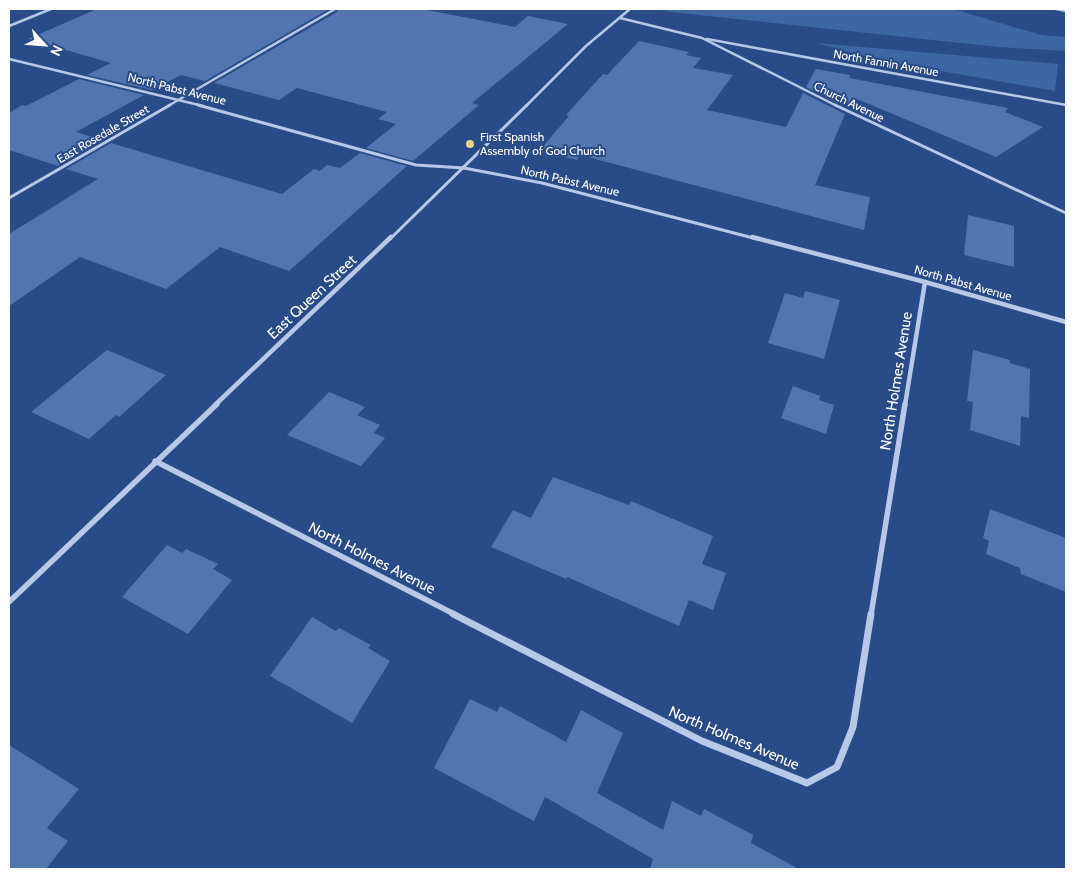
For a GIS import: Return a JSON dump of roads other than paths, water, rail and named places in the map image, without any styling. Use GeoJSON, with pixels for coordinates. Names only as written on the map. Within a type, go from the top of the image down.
{"type":"FeatureCollection","features":[{"type":"Feature","properties":{"kind":"street"},"geometry":{"type":"LineString","coordinates":[[9,26],[51,9]]}},
{"type":"Feature","properties":{"kind":"street","name":"East Rosedale Street"},"geometry":{"type":"LineString","coordinates":[[9,198],[335,9]]}},
{"type":"Feature","properties":{"kind":"street","name":"East Queen Street"},"geometry":{"type":"LineString","coordinates":[[9,602],[464,168],[586,46],[630,9]]}},
{"type":"Feature","properties":{"kind":"street"},"geometry":{"type":"LineString","coordinates":[[1056,9],[1066,11]]}},
{"type":"Feature","properties":{"kind":"street","name":"Church Avenue"},"geometry":{"type":"LineString","coordinates":[[620,18],[702,38],[838,107],[1066,213]]}},
{"type":"Feature","properties":{"kind":"street","name":"North Fannin Avenue"},"geometry":{"type":"LineString","coordinates":[[702,38],[1066,105]]}},
{"type":"Feature","properties":{"kind":"street","name":"North Pabst Avenue"},"geometry":{"type":"LineString","coordinates":[[9,59],[181,100],[416,165],[464,168],[542,183],[925,282],[1066,322]]}},
{"type":"Feature","properties":{"kind":"street","name":"North Holmes Avenue"},"geometry":{"type":"LineString","coordinates":[[155,461],[702,741],[807,782],[837,767],[852,727],[925,282]]}},
{"type":"Feature","properties":{"kind":"place","name":"First Spanish Assembly of God Church"},"geometry":{"type":"Point","coordinates":[470,144]}}]}
